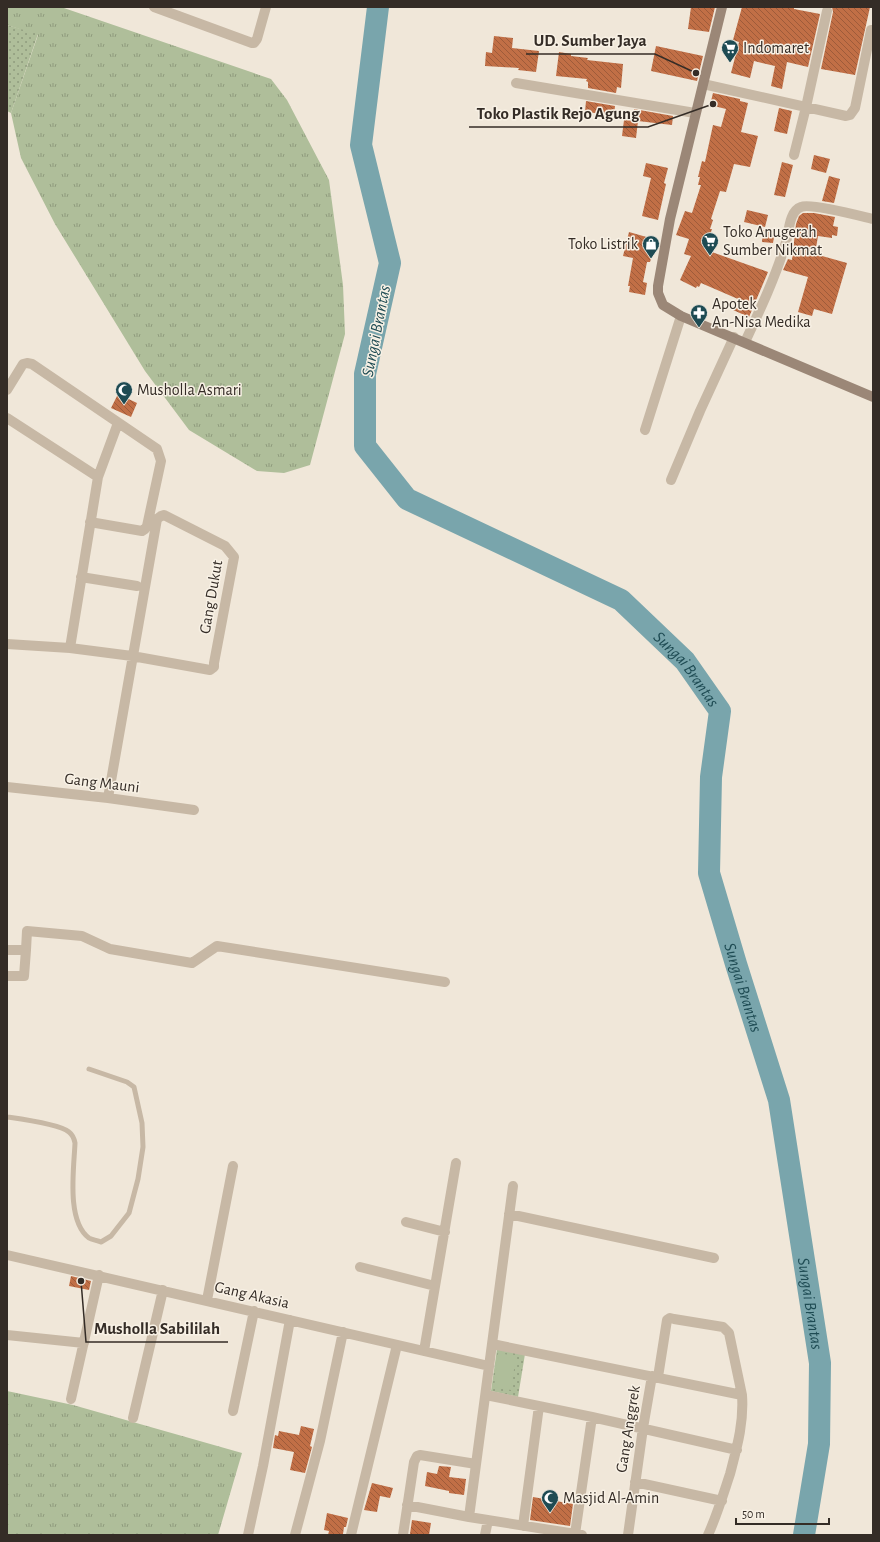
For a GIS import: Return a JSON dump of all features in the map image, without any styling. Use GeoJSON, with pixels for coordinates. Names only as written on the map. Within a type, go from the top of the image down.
{"type":"FeatureCollection","features":[{"type":"Feature","properties":{"kind":"main road"},"geometry":{"type":"LineString","coordinates":[[722,7],[670,219],[658,293],[663,305],[681,316],[734,337],[873,397]]}},
{"type":"Feature","properties":{"kind":"street"},"geometry":{"type":"LineString","coordinates":[[154,7],[254,43],[257,39],[266,7]]}},
{"type":"Feature","properties":{"kind":"street"},"geometry":{"type":"LineString","coordinates":[[794,155],[827,11]]}},
{"type":"Feature","properties":{"kind":"street"},"geometry":{"type":"LineString","coordinates":[[703,84],[846,116],[852,113],[855,108],[870,30]]}},
{"type":"Feature","properties":{"kind":"street"},"geometry":{"type":"LineString","coordinates":[[516,83],[696,112]]}},
{"type":"Feature","properties":{"kind":"street"},"geometry":{"type":"LineString","coordinates":[[744,342],[762,305],[796,209],[802,206],[815,207],[873,219]]}},
{"type":"Feature","properties":{"kind":"street"},"geometry":{"type":"LineString","coordinates":[[645,430],[681,316]]}},
{"type":"Feature","properties":{"kind":"street"},"geometry":{"type":"LineString","coordinates":[[672,480],[700,411],[734,337]]}},
{"type":"Feature","properties":{"kind":"street"},"geometry":{"type":"LineString","coordinates":[[7,390],[23,364],[32,364],[157,449],[161,461],[147,526],[145,529],[142,531],[90,522]]}},
{"type":"Feature","properties":{"kind":"street"},"geometry":{"type":"LineString","coordinates":[[7,418],[98,477]]}},
{"type":"Feature","properties":{"kind":"street"},"geometry":{"type":"LineString","coordinates":[[70,648],[98,477],[118,423]]}},
{"type":"Feature","properties":{"kind":"street","name":"Gang Dukut"},"geometry":{"type":"LineString","coordinates":[[164,515],[225,546],[234,557],[214,666],[210,670],[205,670],[132,656],[157,519],[164,515]]}},
{"type":"Feature","properties":{"kind":"street"},"geometry":{"type":"LineString","coordinates":[[81,577],[137,586]]}},
{"type":"Feature","properties":{"kind":"street"},"geometry":{"type":"LineString","coordinates":[[7,644],[70,648],[132,656],[108,798]]}},
{"type":"Feature","properties":{"kind":"street","name":"Gang Mauni"},"geometry":{"type":"LineString","coordinates":[[7,787],[108,798],[194,810]]}},
{"type":"Feature","properties":{"kind":"street"},"geometry":{"type":"LineString","coordinates":[[7,976],[24,976],[27,931],[82,936],[110,949],[192,963],[216,946],[444,982]]}},
{"type":"Feature","properties":{"kind":"street"},"geometry":{"type":"LineString","coordinates":[[7,950],[26,950]]}},
{"type":"Feature","properties":{"kind":"street"},"geometry":{"type":"LineString","coordinates":[[424,1351],[456,1163]]}},
{"type":"Feature","properties":{"kind":"street"},"geometry":{"type":"LineString","coordinates":[[207,1300],[233,1166]]}},
{"type":"Feature","properties":{"kind":"street"},"geometry":{"type":"LineString","coordinates":[[468,1517],[486,1395],[513,1186]]}},
{"type":"Feature","properties":{"kind":"street"},"geometry":{"type":"LineString","coordinates":[[509,1214],[714,1258]]}},
{"type":"Feature","properties":{"kind":"street"},"geometry":{"type":"LineString","coordinates":[[406,1222],[444,1232]]}},
{"type":"Feature","properties":{"kind":"street","name":"Gang Akasia"},"geometry":{"type":"LineString","coordinates":[[7,1255],[489,1366]]}},
{"type":"Feature","properties":{"kind":"street"},"geometry":{"type":"LineString","coordinates":[[360,1267],[435,1286]]}},
{"type":"Feature","properties":{"kind":"street"},"geometry":{"type":"LineString","coordinates":[[71,1399],[98,1275]]}},
{"type":"Feature","properties":{"kind":"street"},"geometry":{"type":"LineString","coordinates":[[133,1418],[163,1290]]}},
{"type":"Feature","properties":{"kind":"street"},"geometry":{"type":"LineString","coordinates":[[233,1411],[254,1311]]}},
{"type":"Feature","properties":{"kind":"street","name":"Gang Anggrek"},"geometry":{"type":"LineString","coordinates":[[628,1535],[642,1428],[667,1320],[670,1318],[723,1327],[729,1333],[742,1395]]}},
{"type":"Feature","properties":{"kind":"street"},"geometry":{"type":"LineString","coordinates":[[248,1535],[265,1458],[290,1320]]}},
{"type":"Feature","properties":{"kind":"street"},"geometry":{"type":"LineString","coordinates":[[295,1535],[320,1442],[343,1332]]}},
{"type":"Feature","properties":{"kind":"street"},"geometry":{"type":"LineString","coordinates":[[7,1335],[84,1343]]}},
{"type":"Feature","properties":{"kind":"street"},"geometry":{"type":"LineString","coordinates":[[492,1344],[655,1376],[742,1395],[742,1420],[736,1450],[722,1501],[708,1535]]}},
{"type":"Feature","properties":{"kind":"street"},"geometry":{"type":"LineString","coordinates":[[351,1535],[397,1345]]}},
{"type":"Feature","properties":{"kind":"street"},"geometry":{"type":"LineString","coordinates":[[486,1395],[592,1417],[736,1450]]}},
{"type":"Feature","properties":{"kind":"street"},"geometry":{"type":"LineString","coordinates":[[523,1526],[539,1406]]}},
{"type":"Feature","properties":{"kind":"street"},"geometry":{"type":"LineString","coordinates":[[407,1506],[523,1526],[537,1532],[579,1535],[592,1417]]}},
{"type":"Feature","properties":{"kind":"street"},"geometry":{"type":"LineString","coordinates":[[402,1535],[414,1462],[417,1456],[420,1455],[476,1464]]}},
{"type":"Feature","properties":{"kind":"street"},"geometry":{"type":"LineString","coordinates":[[635,1482],[722,1501]]}},
{"type":"Feature","properties":{"kind":"street"},"geometry":{"type":"LineString","coordinates":[[485,1535],[488,1520]]}},
{"type":"Feature","properties":{"kind":"lane"},"geometry":{"type":"LineString","coordinates":[[7,1117],[35,1121],[64,1129],[73,1136],[75,1142],[73,1193],[75,1212],[79,1226],[90,1238],[101,1242],[111,1236],[128,1212],[136,1186],[143,1147],[142,1123],[134,1087],[127,1082],[89,1069]]}},
{"type":"Feature","properties":{"kind":"green space"},"geometry":{"type":"Polygon","coordinates":[[[7,7],[61,7],[271,79],[287,100],[329,180],[343,285],[345,334],[310,465],[284,473],[257,471],[189,430],[145,371],[55,224],[21,158],[11,113],[38,35],[7,25],[7,7]]]}},
{"type":"Feature","properties":{"kind":"green space"},"geometry":{"type":"Polygon","coordinates":[[[7,25],[38,34],[11,113],[7,111],[7,25]]]}},
{"type":"Feature","properties":{"kind":"green space"},"geometry":{"type":"Polygon","coordinates":[[[497,1349],[525,1354],[518,1397],[491,1391],[497,1349]]]}},
{"type":"Feature","properties":{"kind":"green space"},"geometry":{"type":"Polygon","coordinates":[[[498,1353],[516,1356],[511,1390],[494,1387],[498,1353]]]}},
{"type":"Feature","properties":{"kind":"green space"},"geometry":{"type":"Polygon","coordinates":[[[7,1391],[73,1405],[242,1453],[218,1535],[7,1535],[7,1391]]]}},
{"type":"Feature","properties":{"kind":"building"},"geometry":{"type":"Polygon","coordinates":[[[691,7],[715,7],[709,32],[688,29],[691,7]]]}},
{"type":"Feature","properties":{"kind":"building"},"geometry":{"type":"Polygon","coordinates":[[[742,7],[794,7],[794,9],[820,14],[808,67],[787,62],[782,89],[771,86],[775,66],[754,61],[750,78],[731,73],[739,42],[733,40],[742,7]]]}},
{"type":"Feature","properties":{"kind":"building"},"geometry":{"type":"Polygon","coordinates":[[[832,7],[870,7],[855,75],[821,69],[833,12],[832,7]]]}},
{"type":"Feature","properties":{"kind":"building"},"geometry":{"type":"Polygon","coordinates":[[[494,36],[513,38],[512,48],[539,51],[536,72],[518,70],[519,68],[485,66],[486,52],[492,53],[494,36]]]}},
{"type":"Feature","properties":{"kind":"building"},"geometry":{"type":"Polygon","coordinates":[[[656,46],[703,56],[697,81],[651,71],[656,46]]]}},
{"type":"Feature","properties":{"kind":"building"},"geometry":{"type":"Polygon","coordinates":[[[559,52],[571,54],[571,56],[588,58],[587,60],[623,64],[621,88],[617,87],[616,93],[588,88],[588,82],[586,81],[587,79],[556,76],[559,52]]]}},
{"type":"Feature","properties":{"kind":"building"},"geometry":{"type":"Polygon","coordinates":[[[713,93],[740,99],[740,101],[748,103],[741,132],[758,136],[750,167],[734,164],[726,192],[720,191],[711,219],[713,220],[710,229],[712,229],[706,247],[710,249],[709,251],[768,272],[749,317],[733,310],[738,299],[701,283],[699,287],[697,286],[696,288],[680,280],[691,256],[684,254],[689,239],[676,235],[685,211],[692,213],[701,185],[698,185],[700,177],[698,177],[702,161],[705,162],[713,125],[721,127],[726,109],[710,105],[713,93]]]}},
{"type":"Feature","properties":{"kind":"building"},"geometry":{"type":"Polygon","coordinates":[[[586,101],[615,106],[614,115],[585,112],[586,101]]]}},
{"type":"Feature","properties":{"kind":"building"},"geometry":{"type":"Polygon","coordinates":[[[779,108],[792,111],[787,134],[774,131],[779,108]]]}},
{"type":"Feature","properties":{"kind":"building"},"geometry":{"type":"Polygon","coordinates":[[[634,109],[673,116],[672,125],[638,121],[636,138],[622,136],[625,112],[634,113],[634,109]]]}},
{"type":"Feature","properties":{"kind":"building"},"geometry":{"type":"Polygon","coordinates":[[[814,155],[830,159],[826,173],[811,169],[814,155]]]}},
{"type":"Feature","properties":{"kind":"building"},"geometry":{"type":"Polygon","coordinates":[[[782,162],[793,165],[785,197],[774,195],[782,162]]]}},
{"type":"Feature","properties":{"kind":"building"},"geometry":{"type":"Polygon","coordinates":[[[646,163],[668,168],[658,220],[642,216],[651,178],[643,176],[646,163]]]}},
{"type":"Feature","properties":{"kind":"building"},"geometry":{"type":"Polygon","coordinates":[[[829,176],[840,179],[834,203],[822,201],[829,176]]]}},
{"type":"Feature","properties":{"kind":"building"},"geometry":{"type":"Polygon","coordinates":[[[747,210],[768,215],[765,227],[744,222],[747,210]]]}},
{"type":"Feature","properties":{"kind":"building"},"geometry":{"type":"Polygon","coordinates":[[[803,213],[814,213],[835,217],[833,226],[838,227],[837,236],[832,235],[832,238],[818,236],[815,254],[847,263],[832,314],[814,309],[812,316],[798,312],[808,277],[783,270],[788,259],[792,260],[796,224],[799,216],[803,213]]]}},
{"type":"Feature","properties":{"kind":"building"},"geometry":{"type":"Polygon","coordinates":[[[763,230],[775,231],[773,243],[762,242],[763,230]]]}},
{"type":"Feature","properties":{"kind":"building"},"geometry":{"type":"Polygon","coordinates":[[[629,232],[657,240],[650,262],[647,262],[643,282],[647,283],[645,295],[629,292],[630,286],[628,286],[633,258],[623,256],[629,232]]]}},
{"type":"Feature","properties":{"kind":"building","name":"Musholla Asmari"},"geometry":{"type":"Polygon","coordinates":[[[118,394],[137,403],[131,417],[111,408],[118,394]]]}},
{"type":"Feature","properties":{"kind":"building"},"geometry":{"type":"Polygon","coordinates":[[[71,1276],[91,1281],[89,1290],[69,1286],[71,1276]]]}},
{"type":"Feature","properties":{"kind":"building"},"geometry":{"type":"Polygon","coordinates":[[[301,1426],[314,1429],[310,1446],[312,1447],[305,1473],[290,1470],[294,1452],[273,1448],[275,1435],[278,1436],[279,1431],[299,1435],[301,1426]]]}},
{"type":"Feature","properties":{"kind":"building"},"geometry":{"type":"Polygon","coordinates":[[[439,1466],[451,1467],[449,1477],[466,1479],[464,1495],[449,1493],[449,1491],[425,1486],[427,1472],[437,1474],[439,1466]]]}},
{"type":"Feature","properties":{"kind":"building"},"geometry":{"type":"Polygon","coordinates":[[[372,1483],[393,1488],[390,1498],[380,1496],[377,1512],[364,1510],[372,1483]]]}},
{"type":"Feature","properties":{"kind":"building","name":"Masjid Al-Amin"},"geometry":{"type":"Polygon","coordinates":[[[533,1497],[573,1504],[570,1526],[530,1520],[533,1497]]]}},
{"type":"Feature","properties":{"kind":"building"},"geometry":{"type":"Polygon","coordinates":[[[327,1513],[348,1518],[343,1534],[328,1535],[329,1531],[324,1530],[327,1513]]]}},
{"type":"Feature","properties":{"kind":"building"},"geometry":{"type":"Polygon","coordinates":[[[412,1520],[431,1523],[429,1535],[410,1534],[412,1520]]]}},
{"type":"Feature","properties":{"kind":"waterway","name":"Sungai Brantas"},"geometry":{"type":"LineString","coordinates":[[378,7],[361,145],[390,263],[365,374],[365,446],[407,499],[621,600],[685,661],[720,711],[711,777],[709,873],[779,1100],[820,1363],[819,1444],[804,1535]]}},
{"type":"Feature","properties":{"kind":"place","name":"Indomaret"},"geometry":{"type":"Point","coordinates":[730,63]}},
{"type":"Feature","properties":{"kind":"place","name":"UD. Sumber Jaya"},"geometry":{"type":"Point","coordinates":[696,73]}},
{"type":"Feature","properties":{"kind":"place","name":"Toko Plastik Rejo Agung"},"geometry":{"type":"Point","coordinates":[713,104]}},
{"type":"Feature","properties":{"kind":"place","name":"Toko Anugerah Sumber Nikmat"},"geometry":{"type":"Point","coordinates":[710,256]}},
{"type":"Feature","properties":{"kind":"place","name":"Toko Listrik"},"geometry":{"type":"Point","coordinates":[651,259]}},
{"type":"Feature","properties":{"kind":"place","name":"Apotek An-Nisa Medika"},"geometry":{"type":"Point","coordinates":[699,328]}},
{"type":"Feature","properties":{"kind":"place","name":"Musholla Asmari"},"geometry":{"type":"Point","coordinates":[124,405]}},
{"type":"Feature","properties":{"kind":"place","name":"Musholla Sabililah"},"geometry":{"type":"Point","coordinates":[81,1281]}},
{"type":"Feature","properties":{"kind":"place","name":"Masjid Al-Amin"},"geometry":{"type":"Point","coordinates":[550,1513]}}]}
